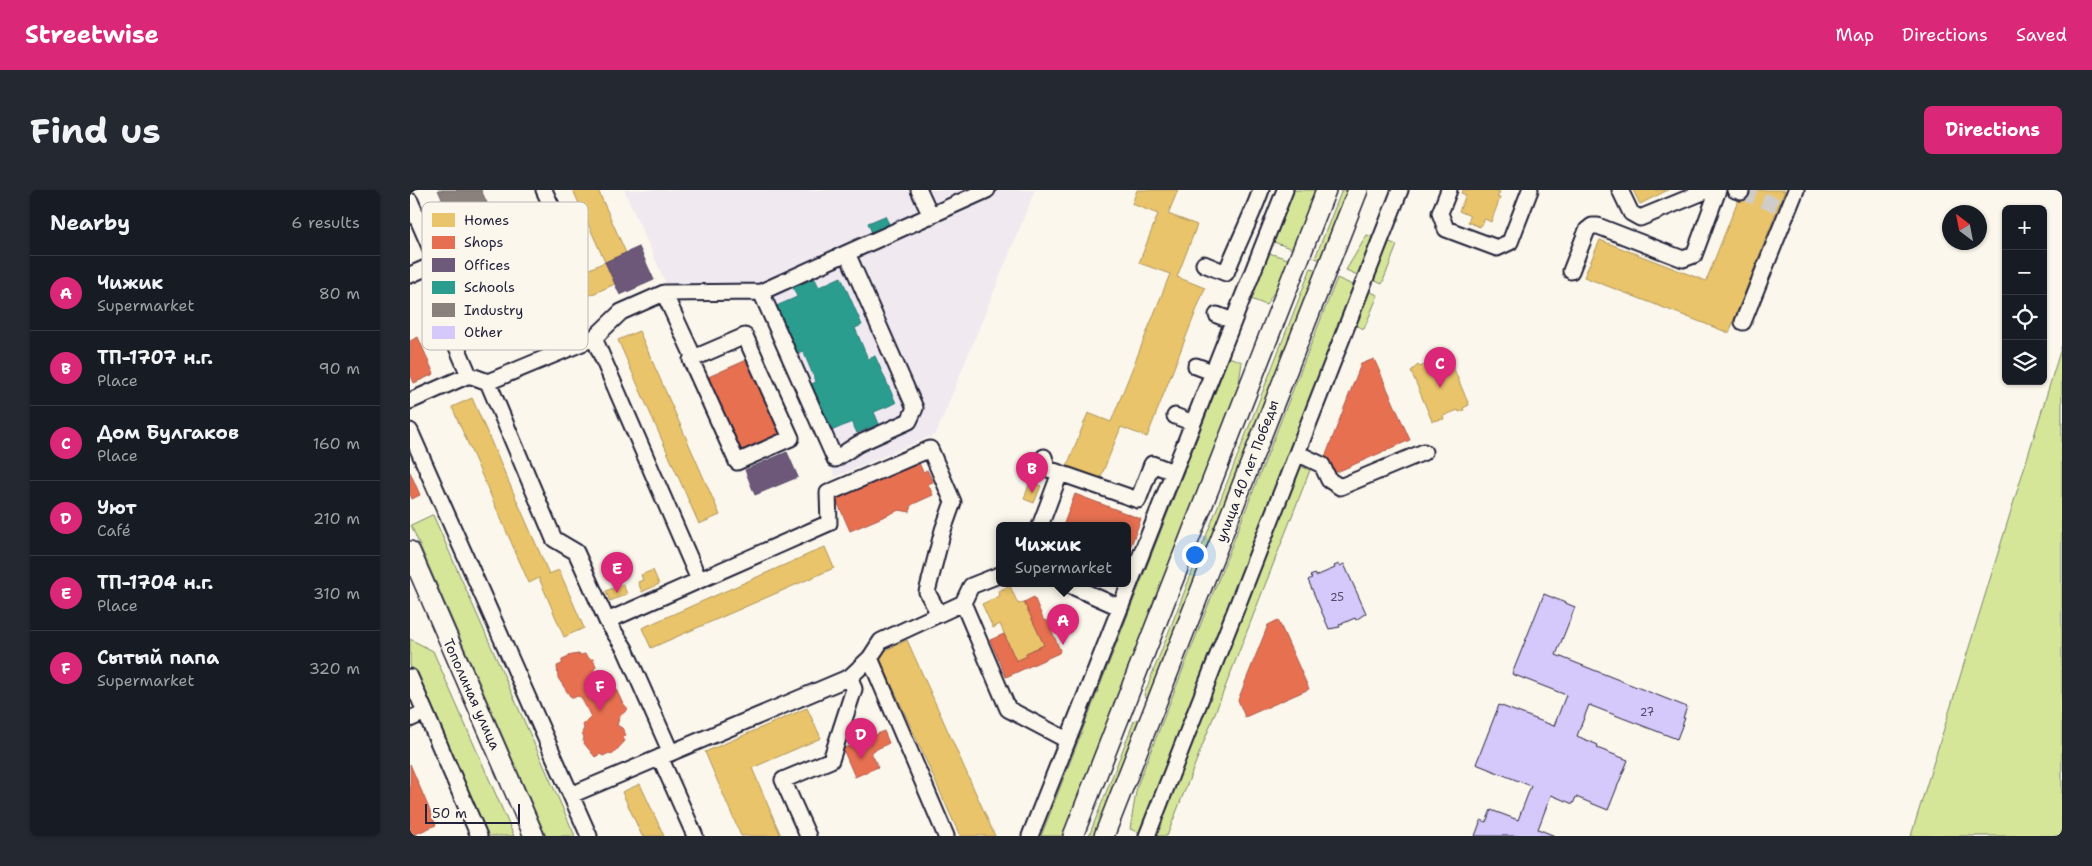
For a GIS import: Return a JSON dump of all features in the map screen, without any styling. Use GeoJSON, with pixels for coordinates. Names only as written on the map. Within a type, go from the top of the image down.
{"type":"FeatureCollection","features":[{"type":"Feature","properties":{"kind":"main road","name":"улица 40 лет Победы"},"geometry":{"type":"LineString","coordinates":[[1073,836],[1326,190]]}},
{"type":"Feature","properties":{"kind":"main road","name":"улица 40 лет Победы"},"geometry":{"type":"LineString","coordinates":[[1104,836],[1358,190]]}},
{"type":"Feature","properties":{"kind":"main road","name":"Тополиная улица"},"geometry":{"type":"LineString","coordinates":[[410,552],[534,836]]}},
{"type":"Feature","properties":{"kind":"main road"},"geometry":{"type":"LineString","coordinates":[[1127,699],[1154,709]]}},
{"type":"Feature","properties":{"kind":"street"},"geometry":{"type":"LineString","coordinates":[[544,190],[549,202]]}},
{"type":"Feature","properties":{"kind":"street"},"geometry":{"type":"LineString","coordinates":[[919,190],[931,216]]}},
{"type":"Feature","properties":{"kind":"street"},"geometry":{"type":"LineString","coordinates":[[588,340],[594,338],[621,312],[664,293],[761,292],[987,190]]}},
{"type":"Feature","properties":{"kind":"street"},"geometry":{"type":"LineString","coordinates":[[1204,264],[1226,273],[1242,232],[1251,218],[1261,190]]}},
{"type":"Feature","properties":{"kind":"street"},"geometry":{"type":"LineString","coordinates":[[1131,577],[1284,190]]}},
{"type":"Feature","properties":{"kind":"street"},"geometry":{"type":"LineString","coordinates":[[1147,836],[1400,190]]}},
{"type":"Feature","properties":{"kind":"street"},"geometry":{"type":"LineString","coordinates":[[1449,190],[1440,212],[1446,229],[1497,248],[1510,242],[1530,190]]}},
{"type":"Feature","properties":{"kind":"street"},"geometry":{"type":"LineString","coordinates":[[1620,190],[1631,213],[1640,218],[1708,190]]}},
{"type":"Feature","properties":{"kind":"street"},"geometry":{"type":"LineString","coordinates":[[1571,271],[1587,230],[1592,226],[1598,226],[1683,259],[1688,259],[1694,255],[1718,190]]}},
{"type":"Feature","properties":{"kind":"street"},"geometry":{"type":"LineString","coordinates":[[1743,322],[1783,208],[1796,190]]}},
{"type":"Feature","properties":{"kind":"street"},"geometry":{"type":"LineString","coordinates":[[410,201],[422,228]]}},
{"type":"Feature","properties":{"kind":"street"},"geometry":{"type":"LineString","coordinates":[[761,292],[835,459],[858,444],[909,421],[915,408],[847,253]]}},
{"type":"Feature","properties":{"kind":"street"},"geometry":{"type":"LineString","coordinates":[[410,276],[422,270]]}},
{"type":"Feature","properties":{"kind":"street"},"geometry":{"type":"LineString","coordinates":[[664,293],[694,358]]}},
{"type":"Feature","properties":{"kind":"street"},"geometry":{"type":"LineString","coordinates":[[1216,315],[1233,321]]}},
{"type":"Feature","properties":{"kind":"street"},"geometry":{"type":"LineString","coordinates":[[745,336],[791,438],[737,462],[691,360],[694,358],[745,336]]}},
{"type":"Feature","properties":{"kind":"street"},"geometry":{"type":"LineString","coordinates":[[594,338],[699,580]]}},
{"type":"Feature","properties":{"kind":"street"},"geometry":{"type":"LineString","coordinates":[[458,350],[469,374],[488,382],[554,539],[576,552],[607,621],[625,649],[695,836]]}},
{"type":"Feature","properties":{"kind":"street"},"geometry":{"type":"LineString","coordinates":[[488,382],[565,350]]}},
{"type":"Feature","properties":{"kind":"street"},"geometry":{"type":"LineString","coordinates":[[1196,366],[1212,372]]}},
{"type":"Feature","properties":{"kind":"street"},"geometry":{"type":"LineString","coordinates":[[410,401],[469,374]]}},
{"type":"Feature","properties":{"kind":"street"},"geometry":{"type":"LineString","coordinates":[[1174,416],[1192,423]]}},
{"type":"Feature","properties":{"kind":"street"},"geometry":{"type":"LineString","coordinates":[[410,431],[589,836]]}},
{"type":"Feature","properties":{"kind":"street"},"geometry":{"type":"LineString","coordinates":[[607,621],[829,523],[828,493],[930,449],[953,502],[943,530],[927,592],[939,614]]}},
{"type":"Feature","properties":{"kind":"street"},"geometry":{"type":"LineString","coordinates":[[1297,453],[1322,465],[1329,480],[1340,487],[1424,452]]}},
{"type":"Feature","properties":{"kind":"street"},"geometry":{"type":"LineString","coordinates":[[1044,457],[1048,469],[1138,500],[1152,464],[1173,472]]}},
{"type":"Feature","properties":{"kind":"street"},"geometry":{"type":"LineString","coordinates":[[1042,522],[1060,473]]}},
{"type":"Feature","properties":{"kind":"street"},"geometry":{"type":"LineString","coordinates":[[571,795],[850,677],[870,658],[881,640],[963,603],[971,586],[996,576]]}},
{"type":"Feature","properties":{"kind":"street"},"geometry":{"type":"LineString","coordinates":[[1074,587],[1119,607]]}},
{"type":"Feature","properties":{"kind":"street"},"geometry":{"type":"LineString","coordinates":[[1030,836],[1127,587]]}},
{"type":"Feature","properties":{"kind":"street"},"geometry":{"type":"LineString","coordinates":[[963,603],[1008,709],[1068,740]]}},
{"type":"Feature","properties":{"kind":"street"},"geometry":{"type":"LineString","coordinates":[[870,658],[946,836]]}},
{"type":"Feature","properties":{"kind":"street"},"geometry":{"type":"LineString","coordinates":[[410,677],[473,834]]}},
{"type":"Feature","properties":{"kind":"street"},"geometry":{"type":"LineString","coordinates":[[808,836],[783,780],[831,760],[854,689],[850,677]]}},
{"type":"Feature","properties":{"kind":"street"},"geometry":{"type":"LineString","coordinates":[[410,719],[425,712]]}},
{"type":"Feature","properties":{"kind":"shaded area"},"geometry":{"type":"Polygon","coordinates":[[[624,190],[1035,190],[936,434],[835,477],[757,303],[673,299],[624,190]]]}},
{"type":"Feature","properties":{"kind":"green space"},"geometry":{"type":"Polygon","coordinates":[[[1294,190],[1318,190],[1295,250],[1274,242],[1294,190]]]}},
{"type":"Feature","properties":{"kind":"green space"},"geometry":{"type":"Polygon","coordinates":[[[1342,190],[1348,190],[1321,260],[1315,258],[1342,190]]]}},
{"type":"Feature","properties":{"kind":"green space"},"geometry":{"type":"Polygon","coordinates":[[[1367,235],[1375,237],[1360,276],[1346,270],[1367,235]]]}},
{"type":"Feature","properties":{"kind":"green space"},"geometry":{"type":"Polygon","coordinates":[[[1387,241],[1397,245],[1382,284],[1371,279],[1387,241]]]}},
{"type":"Feature","properties":{"kind":"green space"},"geometry":{"type":"Polygon","coordinates":[[[1269,253],[1291,260],[1284,276],[1266,305],[1251,299],[1269,253]]]}},
{"type":"Feature","properties":{"kind":"green space"},"geometry":{"type":"Polygon","coordinates":[[[1311,268],[1317,270],[1150,696],[1146,698],[1144,695],[1311,268]]]}},
{"type":"Feature","properties":{"kind":"green space"},"geometry":{"type":"Polygon","coordinates":[[[1337,278],[1355,286],[1141,833],[1130,829],[1137,786],[1337,278]]]}},
{"type":"Feature","properties":{"kind":"green space"},"geometry":{"type":"Polygon","coordinates":[[[1368,291],[1378,295],[1364,329],[1354,325],[1368,291]]]}},
{"type":"Feature","properties":{"kind":"green space"},"geometry":{"type":"Polygon","coordinates":[[[2062,345],[2062,836],[1911,836],[2062,345]]]}},
{"type":"Feature","properties":{"kind":"green space"},"geometry":{"type":"Polygon","coordinates":[[[1229,357],[1242,362],[1237,396],[1066,836],[1041,836],[1229,357]]]}},
{"type":"Feature","properties":{"kind":"green space"},"geometry":{"type":"Polygon","coordinates":[[[1300,466],[1310,470],[1167,836],[1155,836],[1300,466]]]}},
{"type":"Feature","properties":{"kind":"green space"},"geometry":{"type":"Polygon","coordinates":[[[432,515],[575,836],[546,836],[411,525],[432,515]]]}},
{"type":"Feature","properties":{"kind":"green space"},"geometry":{"type":"Polygon","coordinates":[[[410,639],[433,651],[514,836],[484,836],[410,665],[410,639]]]}},
{"type":"Feature","properties":{"kind":"green space"},"geometry":{"type":"Polygon","coordinates":[[[1137,719],[1140,721],[1096,836],[1089,836],[1134,721],[1137,719]]]}},
{"type":"Feature","properties":{"kind":"building: Homes"},"geometry":{"type":"Polygon","coordinates":[[[573,190],[598,190],[626,253],[605,262],[588,224],[588,202],[578,202],[573,190]]]}},
{"type":"Feature","properties":{"kind":"building: Homes"},"geometry":{"type":"Polygon","coordinates":[[[1137,190],[1178,190],[1168,214],[1197,225],[1177,277],[1205,288],[1147,437],[1121,427],[1100,479],[1067,466],[1088,413],[1111,422],[1170,274],[1139,263],[1158,214],[1132,204],[1137,190]]]}},
{"type":"Feature","properties":{"kind":"building: Homes"},"geometry":{"type":"Polygon","coordinates":[[[1463,190],[1494,190],[1500,192],[1497,197],[1500,198],[1491,222],[1485,219],[1480,227],[1468,222],[1470,216],[1459,211],[1466,195],[1461,193],[1463,190]]]}},
{"type":"Feature","properties":{"kind":"building: Homes"},"geometry":{"type":"Polygon","coordinates":[[[1633,190],[1668,190],[1640,204],[1633,190]]]}},
{"type":"Feature","properties":{"kind":"building: Homes"},"geometry":{"type":"Polygon","coordinates":[[[1742,190],[1785,190],[1729,333],[1584,277],[1600,240],[1706,281],[1742,190]]]}},
{"type":"Feature","properties":{"kind":"building: Homes"},"geometry":{"type":"Polygon","coordinates":[[[605,262],[615,284],[588,296],[588,270],[605,262]]]}},
{"type":"Feature","properties":{"kind":"building: Homes"},"geometry":{"type":"Polygon","coordinates":[[[639,331],[720,515],[699,524],[618,340],[639,331]]]}},
{"type":"Feature","properties":{"kind":"building: Homes"},"geometry":{"type":"Polygon","coordinates":[[[1442,355],[1443,357],[1448,355],[1469,405],[1463,408],[1464,410],[1459,412],[1458,410],[1443,416],[1444,419],[1432,421],[1411,371],[1418,365],[1420,367],[1438,359],[1437,357],[1442,355]]]}},
{"type":"Feature","properties":{"kind":"building: Homes"},"geometry":{"type":"Polygon","coordinates":[[[472,398],[549,574],[559,570],[584,628],[564,637],[539,578],[529,583],[452,407],[472,398]]]}},
{"type":"Feature","properties":{"kind":"building: Homes"},"geometry":{"type":"Polygon","coordinates":[[[1030,482],[1041,486],[1034,503],[1024,499],[1030,482]]]}},
{"type":"Feature","properties":{"kind":"building: Homes"},"geometry":{"type":"Polygon","coordinates":[[[825,547],[834,568],[651,648],[642,628],[825,547]]]}},
{"type":"Feature","properties":{"kind":"building: Homes"},"geometry":{"type":"Polygon","coordinates":[[[653,570],[659,584],[642,592],[638,582],[643,580],[641,575],[653,570]]]}},
{"type":"Feature","properties":{"kind":"building: Homes"},"geometry":{"type":"Polygon","coordinates":[[[623,584],[627,594],[610,601],[606,591],[623,584]]]}},
{"type":"Feature","properties":{"kind":"building: Homes"},"geometry":{"type":"Polygon","coordinates":[[[1010,587],[1018,604],[1024,602],[1044,645],[1026,653],[1027,656],[1016,661],[1000,624],[993,628],[982,604],[1000,596],[998,591],[1010,587]]]}},
{"type":"Feature","properties":{"kind":"building: Homes"},"geometry":{"type":"Polygon","coordinates":[[[907,640],[995,836],[960,836],[878,654],[907,640]]]}},
{"type":"Feature","properties":{"kind":"building: Homes"},"geometry":{"type":"Polygon","coordinates":[[[807,708],[821,738],[752,768],[781,836],[741,836],[705,752],[807,708]]]}},
{"type":"Feature","properties":{"kind":"building: Homes"},"geometry":{"type":"Polygon","coordinates":[[[640,784],[664,836],[642,836],[622,792],[640,784]]]}},
{"type":"Feature","properties":{"kind":"building: Shops"},"geometry":{"type":"Polygon","coordinates":[[[418,337],[434,374],[414,383],[410,373],[410,341],[418,337]]]}},
{"type":"Feature","properties":{"kind":"building: Shops"},"geometry":{"type":"Polygon","coordinates":[[[749,359],[781,432],[738,452],[706,378],[749,359]]]}},
{"type":"Feature","properties":{"kind":"building: Shops"},"geometry":{"type":"Polygon","coordinates":[[[1374,359],[1410,440],[1330,475],[1324,460],[1361,364],[1374,359]]]}},
{"type":"Feature","properties":{"kind":"building: Shops"},"geometry":{"type":"Polygon","coordinates":[[[919,463],[923,472],[927,470],[933,482],[928,484],[933,495],[911,505],[910,512],[899,510],[850,531],[836,499],[919,463]]]}},
{"type":"Feature","properties":{"kind":"building: Shops"},"geometry":{"type":"Polygon","coordinates":[[[410,472],[420,495],[412,499],[410,494],[410,472]]]}},
{"type":"Feature","properties":{"kind":"building: Shops"},"geometry":{"type":"Polygon","coordinates":[[[1075,494],[1141,519],[1131,545],[1131,522],[1064,522],[1075,494]]]}},
{"type":"Feature","properties":{"kind":"building: Shops"},"geometry":{"type":"Polygon","coordinates":[[[1034,597],[1044,621],[1047,620],[1060,650],[1059,653],[1006,677],[990,640],[1004,634],[1016,661],[1027,656],[1026,653],[1044,645],[1024,602],[1034,597]]]}},
{"type":"Feature","properties":{"kind":"building: Shops"},"geometry":{"type":"Polygon","coordinates":[[[1278,620],[1309,689],[1245,717],[1238,700],[1268,625],[1278,620]]]}},
{"type":"Feature","properties":{"kind":"building: Shops"},"geometry":{"type":"Polygon","coordinates":[[[585,654],[590,659],[593,659],[596,666],[593,672],[604,675],[613,674],[616,681],[614,685],[622,702],[628,709],[620,716],[617,725],[622,728],[626,735],[623,738],[625,741],[612,755],[609,753],[603,756],[600,754],[595,757],[583,742],[583,725],[591,717],[581,697],[577,696],[574,698],[570,696],[558,678],[557,666],[562,664],[562,660],[567,658],[567,656],[585,654]]]}},
{"type":"Feature","properties":{"kind":"building: Shops"},"geometry":{"type":"Polygon","coordinates":[[[884,731],[889,743],[871,752],[878,767],[855,777],[843,749],[884,731]]]}},
{"type":"Feature","properties":{"kind":"building: Shops"},"geometry":{"type":"Polygon","coordinates":[[[410,764],[436,825],[411,836],[410,836],[410,764]]]}},
{"type":"Feature","properties":{"kind":"building: Offices"},"geometry":{"type":"Polygon","coordinates":[[[639,247],[654,280],[620,295],[605,262],[639,247]]]}},
{"type":"Feature","properties":{"kind":"building: Offices"},"geometry":{"type":"Polygon","coordinates":[[[787,452],[798,477],[755,495],[745,470],[787,452]]]}},
{"type":"Feature","properties":{"kind":"building: Schools"},"geometry":{"type":"Polygon","coordinates":[[[885,216],[890,226],[872,233],[868,223],[885,216]]]}},
{"type":"Feature","properties":{"kind":"building: Schools"},"geometry":{"type":"Polygon","coordinates":[[[814,277],[819,287],[841,277],[862,325],[855,328],[868,359],[875,356],[896,403],[874,412],[879,424],[857,433],[852,422],[829,432],[809,385],[816,382],[803,351],[795,354],[774,307],[797,297],[793,287],[814,277]]]}},
{"type":"Feature","properties":{"kind":"building: Industry"},"geometry":{"type":"Polygon","coordinates":[[[438,190],[481,190],[487,202],[443,202],[438,190]]]}},
{"type":"Feature","properties":{"kind":"building: Other"},"geometry":{"type":"Polygon","coordinates":[[[1339,564],[1340,566],[1344,564],[1366,613],[1356,620],[1355,618],[1339,625],[1340,627],[1329,629],[1308,580],[1312,578],[1310,576],[1315,574],[1316,576],[1335,568],[1334,566],[1339,564]]]}},
{"type":"Feature","properties":{"kind":"building: Other"},"geometry":{"type":"Polygon","coordinates":[[[1544,594],[1575,607],[1556,655],[1687,707],[1683,718],[1685,718],[1677,739],[1589,705],[1577,736],[1598,745],[1597,748],[1628,760],[1608,810],[1576,797],[1573,804],[1551,795],[1538,829],[1555,836],[1475,836],[1481,820],[1486,822],[1491,810],[1518,820],[1531,786],[1476,764],[1499,705],[1554,726],[1566,695],[1512,674],[1544,594]]]}},
{"type":"Feature","properties":{"kind":"tunnel"},"geometry":{"type":"LineString","coordinates":[[1741,192],[1779,206]]}},
{"type":"Feature","properties":{"kind":"place","name":"Дом Булгаков"},"geometry":{"type":"Point","coordinates":[1440,388]}},
{"type":"Feature","properties":{"kind":"place","name":"ТП-1707 н.г."},"geometry":{"type":"Point","coordinates":[1032,493]}},
{"type":"Feature","properties":{"kind":"place","name":"ТП-1704 н.г."},"geometry":{"type":"Point","coordinates":[617,593]}},
{"type":"Feature","properties":{"kind":"place","name":"Чижик"},"geometry":{"type":"Point","coordinates":[1063,645]}},
{"type":"Feature","properties":{"kind":"place","name":"Сытый папа"},"geometry":{"type":"Point","coordinates":[600,711]}},
{"type":"Feature","properties":{"kind":"place","name":"Уют"},"geometry":{"type":"Point","coordinates":[861,759]}}]}
